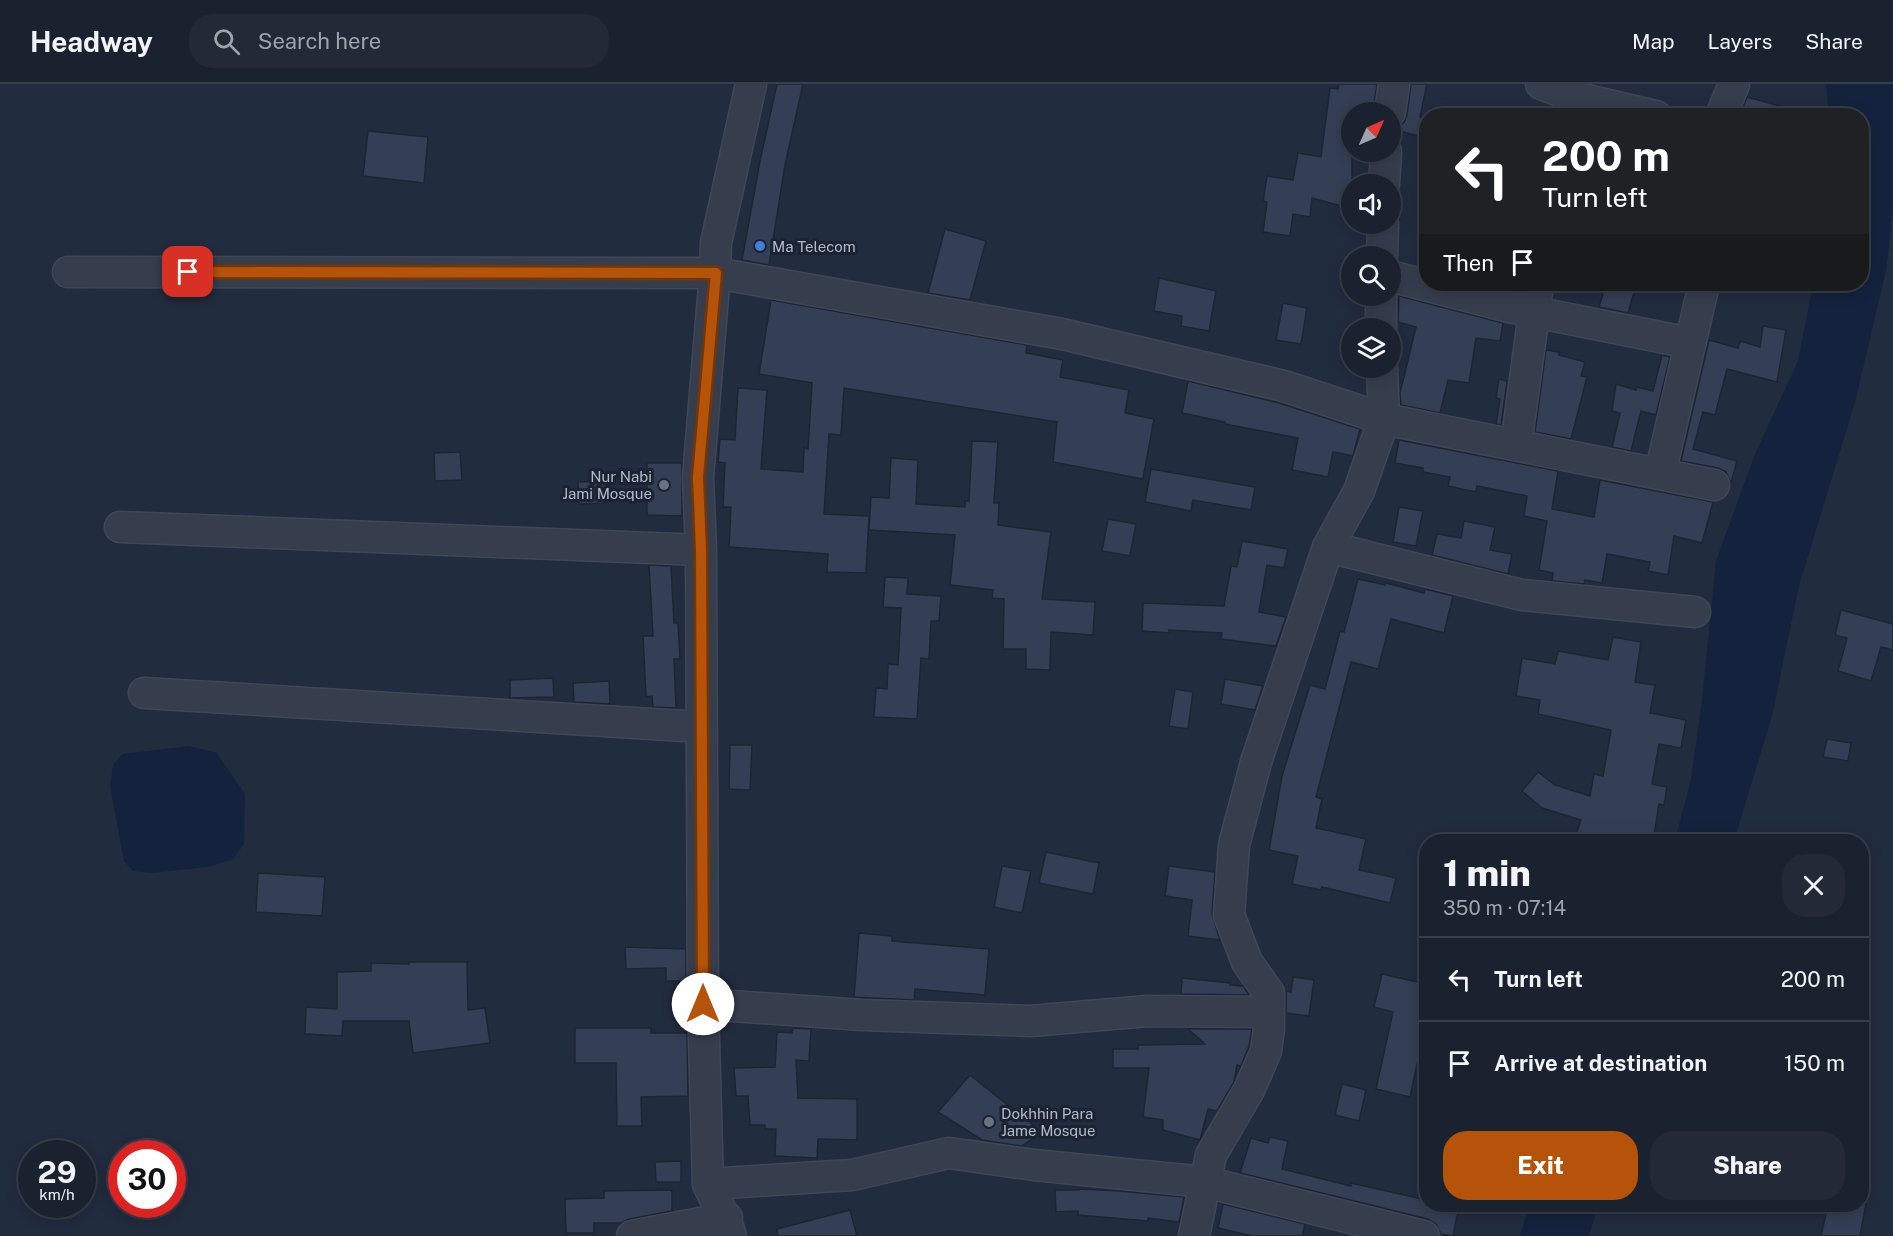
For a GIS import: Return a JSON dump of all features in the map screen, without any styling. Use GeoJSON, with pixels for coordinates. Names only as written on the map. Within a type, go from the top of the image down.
{"type":"FeatureCollection","features":[{"type":"Feature","properties":{"kind":"street"},"geometry":{"type":"LineString","coordinates":[[632,1236],[729,1227],[708,1184],[703,1004],[701,550],[698,477],[716,273],[716,243],[751,84]]}},
{"type":"Feature","properties":{"kind":"street"},"geometry":{"type":"LineString","coordinates":[[1391,102],[1394,84]]}},
{"type":"Feature","properties":{"kind":"street"},"geometry":{"type":"LineString","coordinates":[[1541,84],[1574,99],[1617,108]]}},
{"type":"Feature","properties":{"kind":"street"},"geometry":{"type":"LineString","coordinates":[[1724,108],[1734,84]]}},
{"type":"Feature","properties":{"kind":"street"},"geometry":{"type":"LineString","coordinates":[[68,272],[716,273],[1062,334],[1284,386],[1384,419],[1713,485]]}},
{"type":"Feature","properties":{"kind":"street"},"geometry":{"type":"LineString","coordinates":[[1401,278],[1419,280]]}},
{"type":"Feature","properties":{"kind":"street"},"geometry":{"type":"LineString","coordinates":[[1494,291],[1536,297],[1690,343]]}},
{"type":"Feature","properties":{"kind":"street"},"geometry":{"type":"LineString","coordinates":[[1660,474],[1702,291]]}},
{"type":"Feature","properties":{"kind":"street"},"geometry":{"type":"LineString","coordinates":[[1516,445],[1536,297]]}},
{"type":"Feature","properties":{"kind":"street"},"geometry":{"type":"LineString","coordinates":[[1194,1236],[1210,1155],[1249,1090],[1266,1051],[1269,993],[1247,962],[1229,915],[1233,845],[1256,762],[1328,547],[1359,491],[1384,419],[1382,378]]}},
{"type":"Feature","properties":{"kind":"street"},"geometry":{"type":"LineString","coordinates":[[120,527],[701,550]]}},
{"type":"Feature","properties":{"kind":"street"},"geometry":{"type":"LineString","coordinates":[[1328,547],[1522,595],[1695,612]]}},
{"type":"Feature","properties":{"kind":"street"},"geometry":{"type":"LineString","coordinates":[[144,693],[701,727]]}},
{"type":"Feature","properties":{"kind":"street"},"geometry":{"type":"LineString","coordinates":[[703,1004],[862,1015],[1030,1021],[1148,1011],[1269,1012]]}},
{"type":"Feature","properties":{"kind":"street"},"geometry":{"type":"LineString","coordinates":[[708,1184],[852,1175],[949,1154],[1205,1182],[1424,1236]]}},
{"type":"Feature","properties":{"kind":"water"},"geometry":{"type":"Polygon","coordinates":[[[1826,84],[1893,84],[1893,210],[1886,271],[1855,402],[1799,586],[1772,716],[1736,834],[1677,834],[1691,779],[1702,700],[1716,561],[1755,454],[1798,361],[1812,291],[1869,291],[1869,108],[1828,108],[1826,84]]]}},
{"type":"Feature","properties":{"kind":"water"},"geometry":{"type":"Polygon","coordinates":[[[189,746],[217,753],[245,794],[244,844],[233,859],[208,867],[152,873],[133,871],[124,861],[110,786],[113,765],[122,754],[189,746]]]}},
{"type":"Feature","properties":{"kind":"water"},"geometry":{"type":"Polygon","coordinates":[[[1527,1212],[1596,1212],[1589,1236],[1520,1236],[1527,1212]]]}},
{"type":"Feature","properties":{"kind":"building"},"geometry":{"type":"Polygon","coordinates":[[[777,84],[803,84],[785,165],[769,265],[742,260],[777,84]]]}},
{"type":"Feature","properties":{"kind":"building"},"geometry":{"type":"Polygon","coordinates":[[[1339,84],[1377,84],[1374,102],[1341,102],[1341,162],[1352,162],[1352,174],[1341,174],[1341,206],[1312,198],[1310,217],[1293,214],[1290,236],[1263,232],[1267,202],[1263,201],[1267,176],[1293,180],[1298,153],[1321,157],[1330,88],[1338,89],[1339,84]]]}},
{"type":"Feature","properties":{"kind":"building"},"geometry":{"type":"Polygon","coordinates":[[[1411,84],[1427,84],[1422,108],[1419,108],[1419,136],[1401,132],[1401,125],[1404,122],[1411,84]]]}},
{"type":"Feature","properties":{"kind":"building"},"geometry":{"type":"Polygon","coordinates":[[[1747,97],[1787,108],[1743,108],[1747,97]]]}},
{"type":"Feature","properties":{"kind":"building"},"geometry":{"type":"Polygon","coordinates":[[[368,131],[428,137],[424,183],[363,176],[368,131]]]}},
{"type":"Feature","properties":{"kind":"building"},"geometry":{"type":"Polygon","coordinates":[[[945,229],[986,241],[970,300],[928,293],[945,229]]]}},
{"type":"Feature","properties":{"kind":"building"},"geometry":{"type":"Polygon","coordinates":[[[1159,278],[1216,291],[1209,331],[1181,326],[1182,316],[1154,311],[1159,278]]]}},
{"type":"Feature","properties":{"kind":"building"},"geometry":{"type":"Polygon","coordinates":[[[1604,291],[1634,292],[1628,313],[1599,307],[1604,291]]]}},
{"type":"Feature","properties":{"kind":"building"},"geometry":{"type":"Polygon","coordinates":[[[1401,297],[1503,323],[1500,341],[1476,338],[1469,383],[1448,380],[1440,413],[1401,405],[1400,393],[1416,327],[1401,323],[1401,318],[1398,318],[1401,297]]]}},
{"type":"Feature","properties":{"kind":"building"},"geometry":{"type":"Polygon","coordinates":[[[771,300],[1027,345],[1026,353],[1063,360],[1060,377],[1129,390],[1125,413],[1154,419],[1143,479],[1053,462],[1057,422],[844,388],[841,435],[829,434],[824,514],[869,516],[866,573],[827,572],[828,554],[729,547],[731,507],[723,507],[725,463],[718,462],[720,439],[735,440],[738,388],[767,390],[761,469],[803,472],[804,448],[808,449],[812,383],[759,374],[771,300]]]}},
{"type":"Feature","properties":{"kind":"building"},"geometry":{"type":"Polygon","coordinates":[[[1283,303],[1307,308],[1301,344],[1276,340],[1283,303]]]}},
{"type":"Feature","properties":{"kind":"building"},"geometry":{"type":"Polygon","coordinates":[[[1763,326],[1786,330],[1777,382],[1727,369],[1715,415],[1703,412],[1693,449],[1737,461],[1731,483],[1726,472],[1718,468],[1681,461],[1709,340],[1738,348],[1740,341],[1760,347],[1763,326]]]}},
{"type":"Feature","properties":{"kind":"building"},"geometry":{"type":"Polygon","coordinates":[[[1546,350],[1559,352],[1559,355],[1585,362],[1581,376],[1587,377],[1571,439],[1535,432],[1546,350]]]}},
{"type":"Feature","properties":{"kind":"building"},"geometry":{"type":"Polygon","coordinates":[[[1662,355],[1670,357],[1656,415],[1641,411],[1631,451],[1612,447],[1620,413],[1612,411],[1616,384],[1636,390],[1637,387],[1653,391],[1662,355]]]}},
{"type":"Feature","properties":{"kind":"building"},"geometry":{"type":"Polygon","coordinates":[[[1499,379],[1507,381],[1501,425],[1496,424],[1500,399],[1496,398],[1499,379]]]}},
{"type":"Feature","properties":{"kind":"building"},"geometry":{"type":"Polygon","coordinates":[[[1188,381],[1279,403],[1360,429],[1353,456],[1333,452],[1328,477],[1292,470],[1298,438],[1182,413],[1188,381]]]}},
{"type":"Feature","properties":{"kind":"building"},"geometry":{"type":"Polygon","coordinates":[[[1399,440],[1558,471],[1552,509],[1594,517],[1600,480],[1713,502],[1702,543],[1674,536],[1668,575],[1648,571],[1650,562],[1607,554],[1602,583],[1585,580],[1584,584],[1552,581],[1553,573],[1539,570],[1547,521],[1524,516],[1527,496],[1477,486],[1476,492],[1448,486],[1450,477],[1423,472],[1423,468],[1395,463],[1399,440]]]}},
{"type":"Feature","properties":{"kind":"building"},"geometry":{"type":"Polygon","coordinates":[[[972,441],[998,442],[994,503],[999,503],[998,525],[1051,532],[1042,599],[1095,602],[1093,635],[1051,632],[1050,670],[1026,669],[1026,649],[1003,649],[1004,599],[992,598],[993,590],[950,585],[955,535],[869,530],[871,497],[889,498],[891,458],[918,460],[916,504],[965,507],[965,501],[969,501],[972,441]]]}},
{"type":"Feature","properties":{"kind":"building"},"geometry":{"type":"Polygon","coordinates":[[[460,452],[462,480],[435,481],[434,453],[460,452]]]}},
{"type":"Feature","properties":{"kind":"building"},"geometry":{"type":"Polygon","coordinates":[[[647,463],[682,463],[682,516],[647,515],[647,463]]]}},
{"type":"Feature","properties":{"kind":"building"},"geometry":{"type":"Polygon","coordinates":[[[1151,469],[1255,487],[1251,510],[1193,500],[1191,511],[1145,502],[1151,469]]]}},
{"type":"Feature","properties":{"kind":"building"},"geometry":{"type":"Polygon","coordinates":[[[604,481],[605,503],[579,504],[578,482],[604,481]]]}},
{"type":"Feature","properties":{"kind":"building"},"geometry":{"type":"Polygon","coordinates":[[[1399,507],[1423,511],[1416,546],[1393,542],[1399,507]]]}},
{"type":"Feature","properties":{"kind":"building"},"geometry":{"type":"Polygon","coordinates":[[[1108,519],[1136,524],[1130,556],[1102,551],[1108,519]]]}},
{"type":"Feature","properties":{"kind":"building"},"geometry":{"type":"Polygon","coordinates":[[[1464,521],[1495,527],[1490,550],[1512,554],[1508,574],[1432,555],[1437,534],[1461,538],[1464,521]]]}},
{"type":"Feature","properties":{"kind":"building"},"geometry":{"type":"Polygon","coordinates":[[[1242,541],[1288,549],[1284,568],[1267,565],[1259,612],[1286,617],[1276,646],[1221,639],[1222,633],[1142,631],[1143,603],[1224,606],[1231,566],[1237,567],[1242,541]]]}},
{"type":"Feature","properties":{"kind":"building"},"geometry":{"type":"Polygon","coordinates":[[[649,565],[671,566],[674,623],[678,623],[680,659],[674,659],[676,708],[653,707],[652,696],[646,697],[643,636],[653,636],[649,565]]]}},
{"type":"Feature","properties":{"kind":"building"},"geometry":{"type":"Polygon","coordinates":[[[885,577],[908,578],[907,594],[941,596],[939,621],[931,621],[929,659],[921,658],[917,719],[874,717],[876,688],[887,689],[888,664],[898,665],[901,608],[883,607],[885,577]]]}},
{"type":"Feature","properties":{"kind":"building"},"geometry":{"type":"Polygon","coordinates":[[[1358,579],[1385,585],[1386,583],[1424,593],[1425,589],[1453,596],[1444,633],[1391,619],[1378,669],[1351,662],[1316,797],[1322,799],[1316,828],[1366,839],[1359,870],[1396,878],[1390,903],[1322,887],[1321,890],[1292,884],[1298,856],[1269,850],[1282,776],[1310,685],[1325,689],[1340,631],[1344,632],[1358,579]]]}},
{"type":"Feature","properties":{"kind":"building"},"geometry":{"type":"Polygon","coordinates":[[[1841,610],[1893,624],[1893,650],[1881,647],[1871,681],[1838,671],[1847,638],[1835,635],[1841,610]]]}},
{"type":"Feature","properties":{"kind":"building"},"geometry":{"type":"Polygon","coordinates":[[[1613,637],[1641,642],[1635,682],[1655,685],[1650,713],[1686,720],[1681,748],[1659,744],[1652,784],[1667,787],[1664,805],[1659,804],[1654,834],[1576,834],[1581,820],[1542,808],[1522,791],[1538,772],[1555,785],[1590,796],[1594,774],[1603,776],[1611,730],[1538,714],[1540,700],[1516,696],[1522,658],[1555,664],[1558,651],[1608,660],[1613,637]]]}},
{"type":"Feature","properties":{"kind":"building"},"geometry":{"type":"Polygon","coordinates":[[[553,678],[554,697],[510,698],[510,680],[553,678]]]}},
{"type":"Feature","properties":{"kind":"building"},"geometry":{"type":"Polygon","coordinates":[[[1225,679],[1263,686],[1255,710],[1221,704],[1225,679]]]}},
{"type":"Feature","properties":{"kind":"building"},"geometry":{"type":"Polygon","coordinates":[[[609,681],[610,704],[574,702],[573,683],[609,681]]]}},
{"type":"Feature","properties":{"kind":"building"},"geometry":{"type":"Polygon","coordinates":[[[1175,689],[1193,692],[1188,729],[1169,726],[1175,689]]]}},
{"type":"Feature","properties":{"kind":"building"},"geometry":{"type":"Polygon","coordinates":[[[1827,739],[1851,743],[1848,761],[1823,757],[1827,739]]]}},
{"type":"Feature","properties":{"kind":"building"},"geometry":{"type":"Polygon","coordinates":[[[730,745],[752,745],[750,790],[729,789],[730,745]]]}},
{"type":"Feature","properties":{"kind":"building"},"geometry":{"type":"Polygon","coordinates":[[[1046,852],[1099,863],[1093,894],[1039,883],[1046,852]]]}},
{"type":"Feature","properties":{"kind":"building"},"geometry":{"type":"Polygon","coordinates":[[[1002,866],[1031,871],[1022,913],[994,907],[1002,866]]]}},
{"type":"Feature","properties":{"kind":"building"},"geometry":{"type":"Polygon","coordinates":[[[1169,866],[1215,872],[1212,914],[1220,940],[1188,936],[1192,900],[1165,896],[1169,866]]]}},
{"type":"Feature","properties":{"kind":"building"},"geometry":{"type":"Polygon","coordinates":[[[258,873],[325,877],[322,916],[256,912],[258,873]]]}},
{"type":"Feature","properties":{"kind":"building"},"geometry":{"type":"Polygon","coordinates":[[[859,933],[892,936],[892,941],[989,949],[985,995],[915,989],[914,1000],[854,997],[859,933]]]}},
{"type":"Feature","properties":{"kind":"building"},"geometry":{"type":"Polygon","coordinates":[[[625,947],[686,949],[686,981],[666,981],[666,968],[626,969],[625,947]]]}},
{"type":"Feature","properties":{"kind":"building"},"geometry":{"type":"Polygon","coordinates":[[[409,962],[467,962],[468,1010],[485,1008],[490,1043],[413,1053],[409,1021],[343,1021],[342,1036],[305,1034],[306,1007],[337,1009],[337,972],[371,971],[371,963],[409,964],[409,962]]]}},
{"type":"Feature","properties":{"kind":"building"},"geometry":{"type":"Polygon","coordinates":[[[1382,974],[1419,982],[1419,1056],[1410,1097],[1376,1089],[1393,1012],[1374,1007],[1382,974]]]}},
{"type":"Feature","properties":{"kind":"building"},"geometry":{"type":"Polygon","coordinates":[[[1293,977],[1314,980],[1309,1016],[1286,1013],[1286,991],[1291,992],[1293,977]]]}},
{"type":"Feature","properties":{"kind":"building"},"geometry":{"type":"Polygon","coordinates":[[[1182,978],[1243,986],[1249,995],[1181,994],[1182,978]]]}},
{"type":"Feature","properties":{"kind":"building"},"geometry":{"type":"Polygon","coordinates":[[[575,1028],[651,1028],[651,1033],[687,1033],[688,1096],[641,1097],[642,1126],[617,1126],[616,1063],[575,1063],[575,1028]]]}},
{"type":"Feature","properties":{"kind":"building"},"geometry":{"type":"Polygon","coordinates":[[[793,1028],[811,1029],[809,1061],[796,1060],[798,1098],[857,1099],[857,1140],[818,1139],[817,1158],[775,1156],[776,1129],[765,1129],[765,1125],[750,1125],[748,1096],[736,1096],[734,1068],[775,1067],[777,1032],[792,1033],[793,1028]]]}},
{"type":"Feature","properties":{"kind":"building"},"geometry":{"type":"Polygon","coordinates":[[[1188,1029],[1252,1029],[1249,1046],[1241,1066],[1237,1065],[1234,1082],[1217,1111],[1208,1109],[1200,1140],[1163,1130],[1163,1120],[1143,1117],[1149,1068],[1113,1068],[1113,1049],[1138,1049],[1138,1045],[1205,1044],[1188,1029]]]}},
{"type":"Feature","properties":{"kind":"building"},"geometry":{"type":"Polygon","coordinates":[[[970,1075],[1042,1132],[1022,1146],[982,1140],[938,1112],[970,1075]]]}},
{"type":"Feature","properties":{"kind":"building"},"geometry":{"type":"Polygon","coordinates":[[[1342,1084],[1366,1090],[1359,1121],[1335,1115],[1342,1084]]]}},
{"type":"Feature","properties":{"kind":"building"},"geometry":{"type":"Polygon","coordinates":[[[1270,1137],[1288,1141],[1282,1169],[1351,1186],[1351,1183],[1419,1198],[1419,1212],[1458,1212],[1453,1236],[1441,1234],[1436,1224],[1428,1219],[1240,1173],[1251,1138],[1268,1143],[1270,1137]]]}},
{"type":"Feature","properties":{"kind":"building"},"geometry":{"type":"Polygon","coordinates":[[[681,1161],[681,1182],[656,1182],[655,1162],[681,1161]]]}},
{"type":"Feature","properties":{"kind":"building"},"geometry":{"type":"Polygon","coordinates":[[[1079,1189],[1184,1197],[1179,1222],[1148,1218],[1148,1221],[1078,1215],[1078,1211],[1056,1212],[1055,1190],[1079,1189]]]}},
{"type":"Feature","properties":{"kind":"building"},"geometry":{"type":"Polygon","coordinates":[[[672,1190],[672,1211],[629,1219],[621,1223],[594,1223],[594,1233],[566,1233],[565,1199],[604,1198],[604,1191],[672,1190]]]}},
{"type":"Feature","properties":{"kind":"building"},"geometry":{"type":"Polygon","coordinates":[[[1223,1204],[1305,1224],[1302,1236],[1252,1236],[1218,1228],[1223,1204]]]}},
{"type":"Feature","properties":{"kind":"building"},"geometry":{"type":"Polygon","coordinates":[[[850,1210],[857,1236],[778,1236],[777,1229],[850,1210]]]}},
{"type":"Feature","properties":{"kind":"building"},"geometry":{"type":"Polygon","coordinates":[[[1826,1212],[1864,1212],[1860,1236],[1821,1236],[1826,1212]]]}},
{"type":"Feature","properties":{"kind":"place","name":"Ma Telecom"},"geometry":{"type":"Point","coordinates":[760,246]}},
{"type":"Feature","properties":{"kind":"place","name":"Nur Nabi Jami Mosque"},"geometry":{"type":"Point","coordinates":[664,485]}},
{"type":"Feature","properties":{"kind":"place","name":"Dokhhin Para Jame Mosque"},"geometry":{"type":"Point","coordinates":[989,1122]}},
{"type":"Feature","properties":{"kind":"route"},"geometry":{"type":"LineString","coordinates":[[188,272],[716,273],[698,477],[701,550],[703,1004]]}}]}
